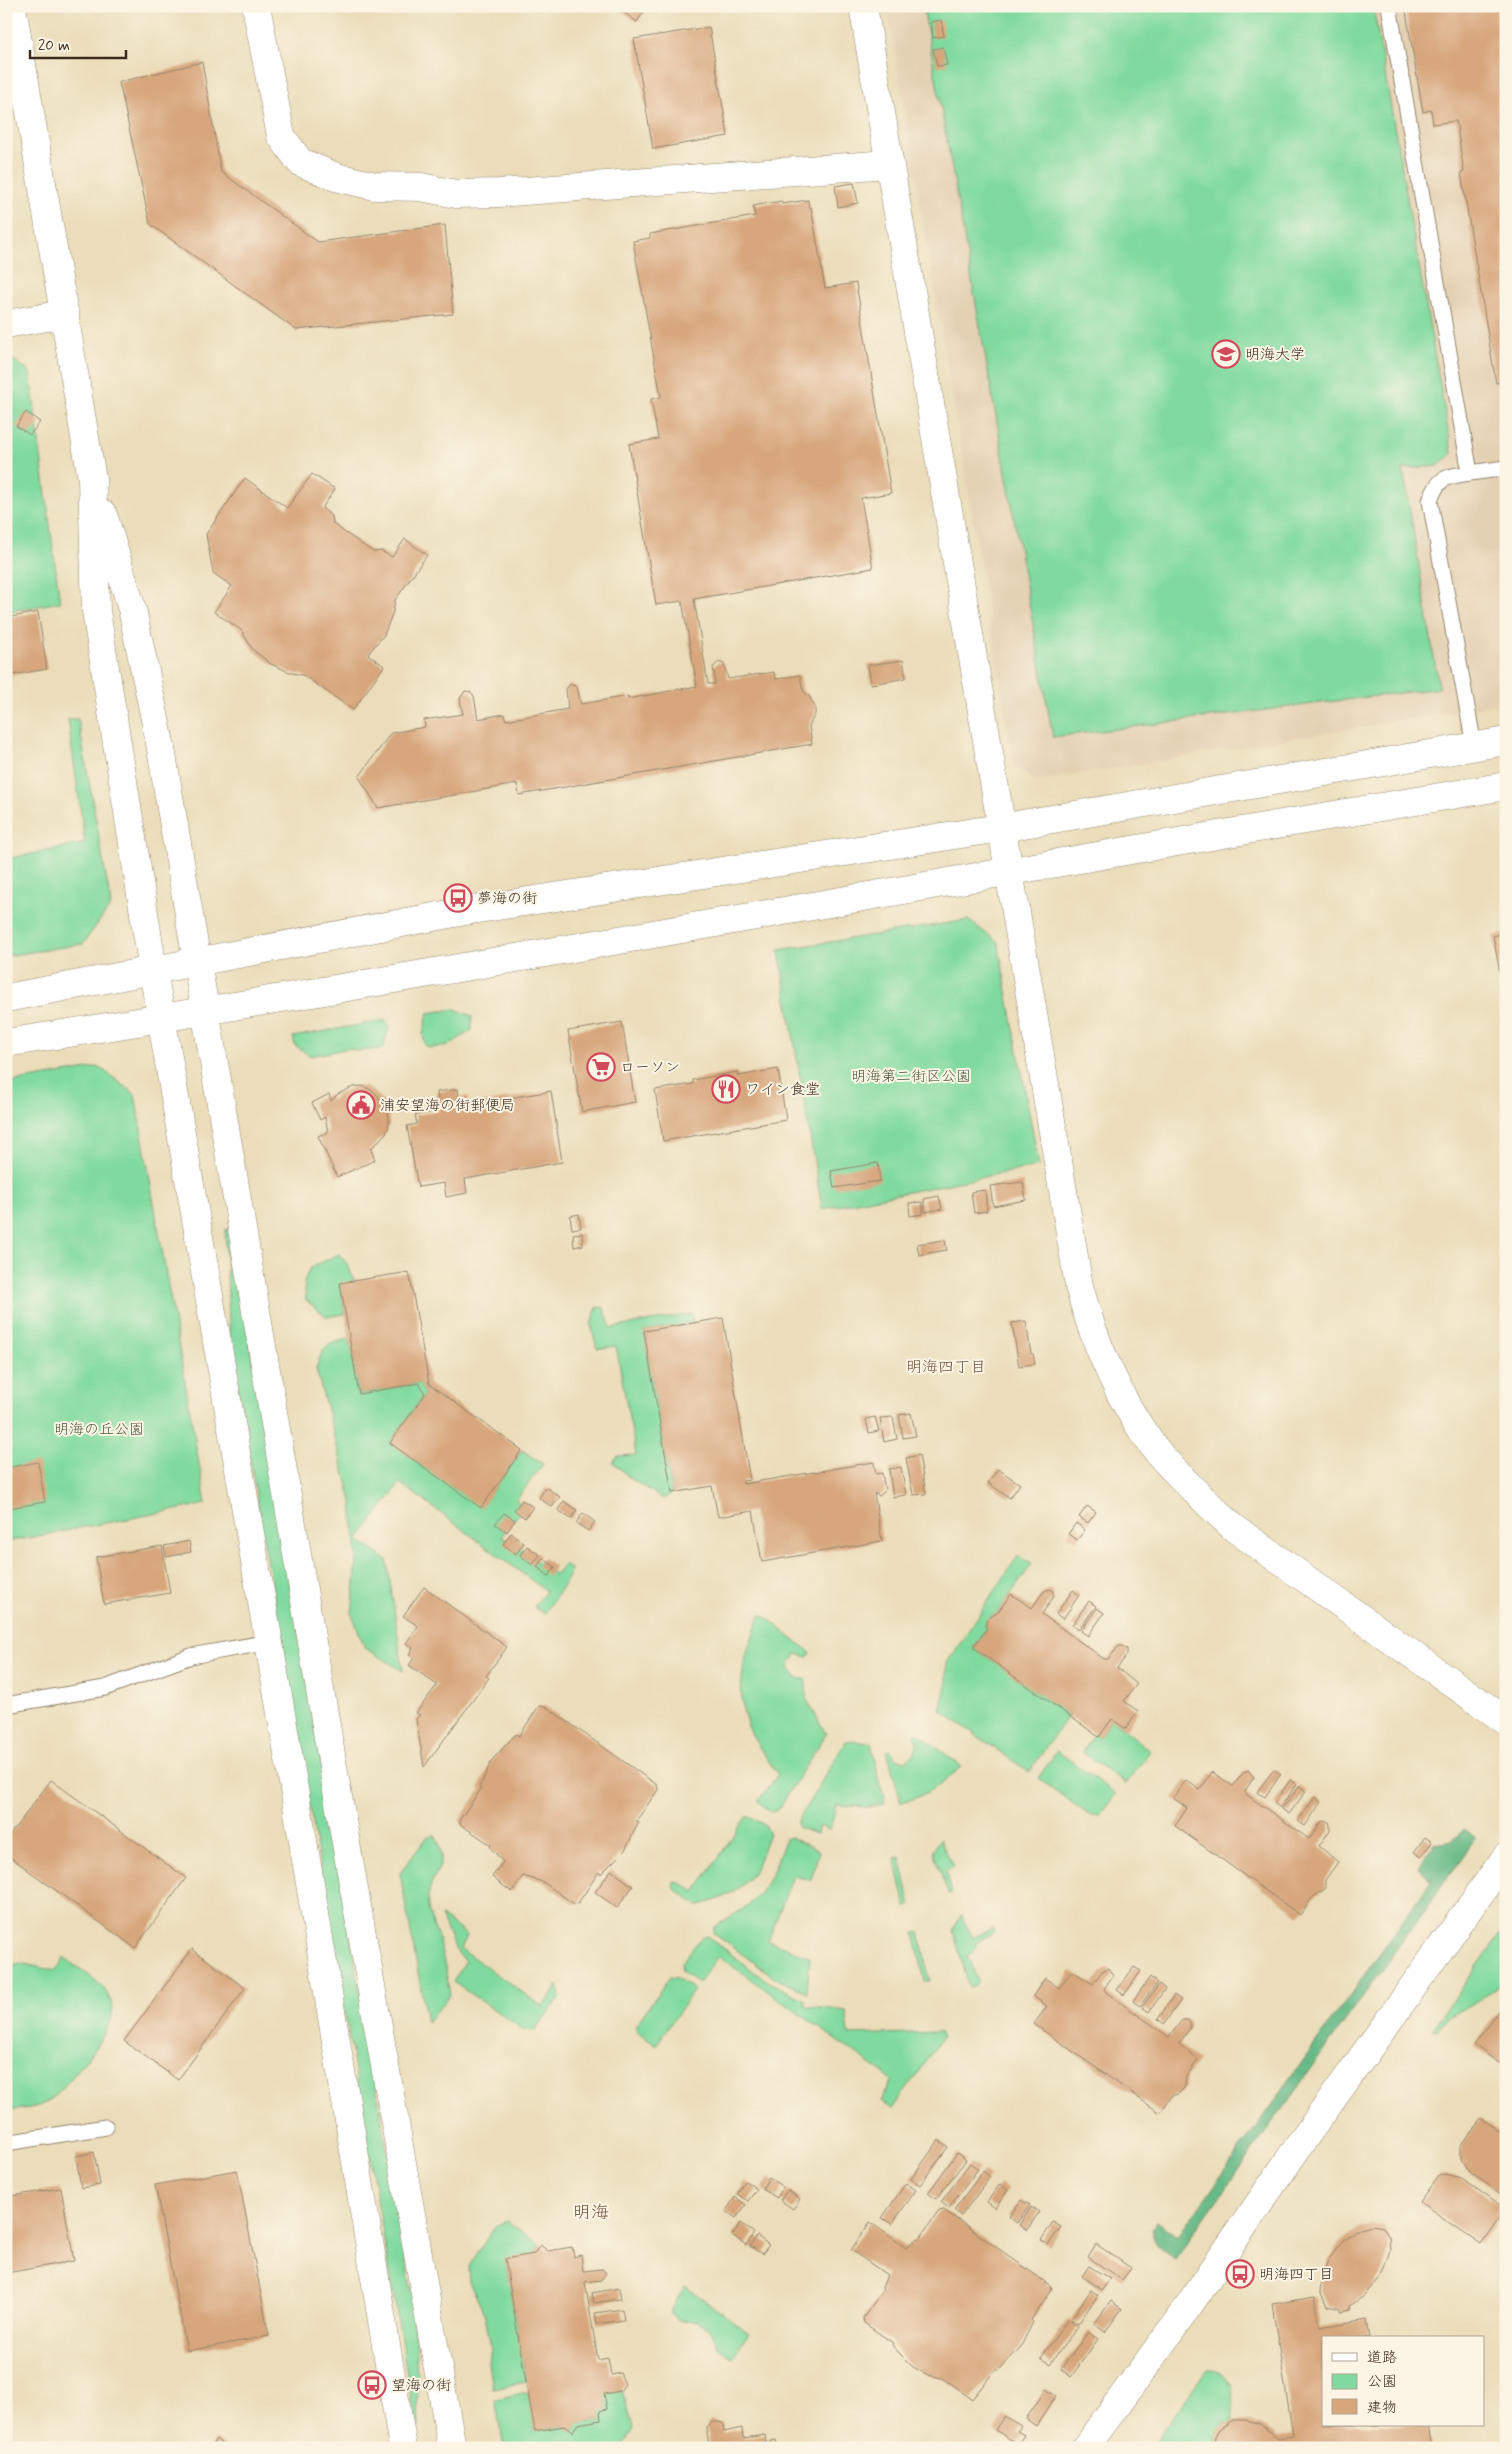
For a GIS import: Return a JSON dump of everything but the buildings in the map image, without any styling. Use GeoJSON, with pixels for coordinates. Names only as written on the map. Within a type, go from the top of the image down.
{"type":"FeatureCollection","features":[{"type":"Feature","properties":{"kind":"street"},"geometry":{"type":"LineString","coordinates":[[12,6],[92,479],[96,611],[153,970],[269,1642],[404,2448]]}},
{"type":"Feature","properties":{"kind":"street"},"geometry":{"type":"LineString","coordinates":[[256,6],[281,136],[300,162],[336,177],[375,186],[421,187],[456,194],[499,193],[888,164]]}},
{"type":"Feature","properties":{"kind":"street"},"geometry":{"type":"LineString","coordinates":[[863,6],[1000,828],[1079,1286],[1102,1355],[1133,1414],[1160,1454],[1196,1494],[1234,1528],[1506,1721]]}},
{"type":"Feature","properties":{"kind":"street"},"geometry":{"type":"LineString","coordinates":[[6,324],[65,314]]}},
{"type":"Feature","properties":{"kind":"street"},"geometry":{"type":"LineString","coordinates":[[92,479],[132,609],[160,743],[452,2448]]}},
{"type":"Feature","properties":{"kind":"street"},"geometry":{"type":"LineString","coordinates":[[6,998],[465,911],[1000,828],[1506,741]]}},
{"type":"Feature","properties":{"kind":"street"},"geometry":{"type":"LineString","coordinates":[[6,1043],[417,975],[1506,786]]}},
{"type":"Feature","properties":{"kind":"street"},"geometry":{"type":"LineString","coordinates":[[1086,2448],[1175,2326],[1300,2144],[1506,1857]]}},
{"type":"Feature","properties":{"kind":"lane"},"geometry":{"type":"LineString","coordinates":[[1390,6],[1470,473]]}},
{"type":"Feature","properties":{"kind":"lane"},"geometry":{"type":"LineString","coordinates":[[1474,746],[1430,501],[1436,484],[1450,476],[1506,468]]}},
{"type":"Feature","properties":{"kind":"lane"},"geometry":{"type":"LineString","coordinates":[[6,1705],[105,1688],[191,1656],[269,1642]]}},
{"type":"Feature","properties":{"kind":"lane"},"geometry":{"type":"LineString","coordinates":[[6,2143],[106,2127]]}},
{"type":"Feature","properties":{"kind":"shaded area","name":"明海大学"},"geometry":{"type":"Polygon","coordinates":[[[887,6],[1506,6],[1506,703],[1036,781],[1014,766],[887,6]]]}},
{"type":"Feature","properties":{"kind":"green space","name":"明海大学"},"geometry":{"type":"Polygon","coordinates":[[[923,6],[1373,6],[1452,453],[1438,466],[1403,469],[1439,688],[1053,737],[923,6]]]}},
{"type":"Feature","properties":{"kind":"green space"},"geometry":{"type":"Polygon","coordinates":[[[8,356],[30,372],[60,602],[6,612],[6,357],[8,356]]]}},
{"type":"Feature","properties":{"kind":"green space"},"geometry":{"type":"Polygon","coordinates":[[[68,719],[78,719],[111,905],[83,944],[6,956],[6,859],[85,843],[68,719]]]}},
{"type":"Feature","properties":{"kind":"green space","name":"明海第二街区公園"},"geometry":{"type":"Polygon","coordinates":[[[968,920],[998,942],[1039,1166],[822,1209],[779,950],[968,920]]]}},
{"type":"Feature","properties":{"kind":"green space"},"geometry":{"type":"Polygon","coordinates":[[[455,1009],[472,1016],[472,1030],[449,1045],[430,1048],[425,1045],[423,1034],[428,1013],[455,1009]]]}},
{"type":"Feature","properties":{"kind":"green space"},"geometry":{"type":"Polygon","coordinates":[[[386,1020],[389,1027],[383,1049],[356,1051],[350,1048],[310,1056],[295,1045],[293,1037],[386,1020]]]}},
{"type":"Feature","properties":{"kind":"green space","name":"明海の丘公園"},"geometry":{"type":"Polygon","coordinates":[[[99,1067],[135,1094],[206,1504],[6,1542],[6,1083],[99,1067]]]}},
{"type":"Feature","properties":{"kind":"green space"},"geometry":{"type":"Polygon","coordinates":[[[230,1229],[414,2308],[419,2426],[416,2426],[230,1342],[225,1230],[230,1229]]]}},
{"type":"Feature","properties":{"kind":"green space"},"geometry":{"type":"Polygon","coordinates":[[[339,1254],[348,1265],[354,1281],[340,1284],[345,1314],[327,1317],[306,1300],[304,1281],[310,1268],[339,1254]]]}},
{"type":"Feature","properties":{"kind":"green space"},"geometry":{"type":"Polygon","coordinates":[[[597,1307],[604,1308],[611,1328],[691,1314],[693,1323],[644,1331],[672,1493],[664,1499],[631,1479],[613,1462],[617,1456],[636,1455],[616,1346],[597,1349],[591,1324],[597,1307]]]}},
{"type":"Feature","properties":{"kind":"green space"},"geometry":{"type":"Polygon","coordinates":[[[350,1339],[359,1394],[419,1383],[425,1394],[390,1443],[481,1507],[522,1450],[543,1464],[516,1500],[524,1507],[502,1536],[556,1575],[564,1564],[570,1569],[569,1577],[544,1614],[534,1607],[546,1591],[400,1483],[358,1540],[387,1560],[403,1671],[365,1648],[352,1614],[357,1560],[352,1501],[316,1369],[321,1355],[327,1347],[336,1342],[350,1339]]]}},
{"type":"Feature","properties":{"kind":"green space"},"geometry":{"type":"Polygon","coordinates":[[[1018,1556],[1032,1564],[998,1612],[986,1620],[986,1630],[973,1647],[1069,1715],[1029,1772],[940,1710],[947,1682],[947,1663],[1018,1556]]]}},
{"type":"Feature","properties":{"kind":"green space"},"geometry":{"type":"Polygon","coordinates":[[[761,1613],[811,1653],[808,1657],[796,1654],[789,1666],[796,1678],[806,1679],[806,1698],[826,1734],[777,1811],[770,1812],[758,1801],[778,1775],[751,1733],[745,1718],[741,1687],[750,1642],[761,1613]]]}},
{"type":"Feature","properties":{"kind":"green space"},"geometry":{"type":"Polygon","coordinates":[[[1112,1719],[1150,1751],[1126,1784],[1082,1752],[1095,1734],[1099,1737],[1112,1719]]]}},
{"type":"Feature","properties":{"kind":"green space"},"geometry":{"type":"Polygon","coordinates":[[[917,1732],[962,1767],[926,1793],[901,1802],[887,1751],[891,1750],[896,1758],[905,1761],[916,1750],[917,1744],[914,1736],[917,1732]]]}},
{"type":"Feature","properties":{"kind":"green space"},"geometry":{"type":"Polygon","coordinates":[[[846,1741],[871,1743],[885,1804],[868,1807],[836,1805],[830,1830],[819,1826],[817,1834],[798,1828],[797,1822],[846,1741]]]}},
{"type":"Feature","properties":{"kind":"green space"},"geometry":{"type":"Polygon","coordinates":[[[1057,1751],[1116,1794],[1100,1815],[1089,1815],[1038,1778],[1057,1751]]]}},
{"type":"Feature","properties":{"kind":"green space"},"geometry":{"type":"Polygon","coordinates":[[[746,1817],[751,1817],[766,1826],[769,1833],[758,1863],[749,1878],[734,1891],[704,1904],[697,1905],[675,1889],[674,1882],[681,1883],[695,1892],[746,1817]]]}},
{"type":"Feature","properties":{"kind":"green space"},"geometry":{"type":"Polygon","coordinates":[[[1463,1829],[1476,1838],[1175,2259],[1157,2245],[1152,2228],[1157,2221],[1178,2236],[1432,1880],[1418,1867],[1435,1843],[1454,1840],[1463,1829]]]}},
{"type":"Feature","properties":{"kind":"green space"},"geometry":{"type":"Polygon","coordinates":[[[435,1835],[441,1861],[430,1887],[428,1903],[442,1955],[450,1995],[427,2022],[400,1873],[428,1836],[435,1835]]]}},
{"type":"Feature","properties":{"kind":"green space"},"geometry":{"type":"Polygon","coordinates":[[[790,1837],[819,1851],[811,1880],[793,1876],[768,1941],[810,1957],[807,1992],[777,1979],[713,1933],[714,1928],[743,1909],[759,1894],[770,1878],[785,1839],[790,1837]]]}},
{"type":"Feature","properties":{"kind":"green space"},"geometry":{"type":"Polygon","coordinates":[[[940,1839],[953,1866],[946,1872],[952,1893],[948,1894],[933,1851],[940,1839]]]}},
{"type":"Feature","properties":{"kind":"green space"},"geometry":{"type":"Polygon","coordinates":[[[900,1857],[911,1906],[906,1907],[895,1858],[900,1857]]]}},
{"type":"Feature","properties":{"kind":"green space"},"geometry":{"type":"Polygon","coordinates":[[[961,1915],[973,1938],[993,1928],[995,1931],[976,1943],[977,1947],[967,1956],[978,1981],[974,1986],[969,1987],[953,1930],[961,1915]]]}},
{"type":"Feature","properties":{"kind":"green space"},"geometry":{"type":"Polygon","coordinates":[[[441,1916],[467,1935],[461,1949],[543,2007],[558,1985],[560,1998],[534,2031],[524,2030],[453,1982],[465,1962],[455,1949],[441,1916]]]}},
{"type":"Feature","properties":{"kind":"green space"},"geometry":{"type":"Polygon","coordinates":[[[919,1932],[930,1981],[925,1981],[914,1933],[919,1932]]]}},
{"type":"Feature","properties":{"kind":"green space"},"geometry":{"type":"Polygon","coordinates":[[[1501,1933],[1506,1934],[1506,1977],[1497,1989],[1448,2017],[1437,2031],[1432,2030],[1501,1933]]]}},
{"type":"Feature","properties":{"kind":"green space"},"geometry":{"type":"Polygon","coordinates":[[[707,1936],[767,1981],[806,2000],[806,2006],[846,2011],[849,2035],[939,2032],[942,2038],[892,2109],[881,2101],[893,2080],[718,1956],[699,1983],[682,1971],[681,1963],[701,1938],[707,1936]]]}},
{"type":"Feature","properties":{"kind":"green space"},"geometry":{"type":"Polygon","coordinates":[[[64,1958],[92,1977],[104,1989],[111,2002],[112,2017],[109,2025],[94,2049],[54,2097],[38,2106],[6,2111],[6,1967],[20,1963],[56,1971],[64,1958]]]}},
{"type":"Feature","properties":{"kind":"green space"},"geometry":{"type":"Polygon","coordinates":[[[670,1977],[677,1978],[694,1990],[656,2045],[637,2031],[635,2026],[670,1977]]]}},
{"type":"Feature","properties":{"kind":"green space"},"geometry":{"type":"Polygon","coordinates":[[[507,2221],[540,2245],[534,2254],[505,2259],[526,2382],[493,2388],[489,2363],[491,2346],[485,2315],[469,2281],[468,2268],[495,2226],[507,2221]]]}},
{"type":"Feature","properties":{"kind":"green space"},"geometry":{"type":"Polygon","coordinates":[[[685,2286],[749,2333],[732,2357],[718,2347],[712,2332],[698,2321],[679,2320],[669,2313],[685,2286]]]}},
{"type":"Feature","properties":{"kind":"green space"},"geometry":{"type":"Polygon","coordinates":[[[1207,2370],[1223,2374],[1228,2380],[1232,2394],[1233,2420],[1218,2431],[1215,2438],[1215,2448],[1153,2448],[1154,2443],[1207,2370]]]}},
{"type":"Feature","properties":{"kind":"green space"},"geometry":{"type":"Polygon","coordinates":[[[622,2390],[634,2430],[622,2448],[504,2448],[495,2399],[528,2392],[535,2431],[564,2426],[572,2432],[578,2424],[601,2420],[600,2411],[607,2409],[604,2394],[622,2390]]]}},
{"type":"Feature","properties":{"kind":"place","name":"明海大学"},"geometry":{"type":"Point","coordinates":[1226,354]}},
{"type":"Feature","properties":{"kind":"place","name":"夢海の街"},"geometry":{"type":"Point","coordinates":[458,898]}},
{"type":"Feature","properties":{"kind":"place","name":"ローソン"},"geometry":{"type":"Point","coordinates":[601,1067]}},
{"type":"Feature","properties":{"kind":"place","name":"ワイン食堂"},"geometry":{"type":"Point","coordinates":[726,1089]}},
{"type":"Feature","properties":{"kind":"place","name":"浦安望海の街郵便局"},"geometry":{"type":"Point","coordinates":[361,1105]}},
{"type":"Feature","properties":{"kind":"place","name":"明海四丁目"},"geometry":{"type":"Point","coordinates":[1240,2274]}},
{"type":"Feature","properties":{"kind":"place","name":"望海の街"},"geometry":{"type":"Point","coordinates":[372,2385]}},
{"type":"Feature","properties":{"kind":"district","name":"明海四丁目"},"geometry":{"type":"Point","coordinates":[946,1366]}},
{"type":"Feature","properties":{"kind":"district","name":"明海"},"geometry":{"type":"Point","coordinates":[591,2212]}}]}
